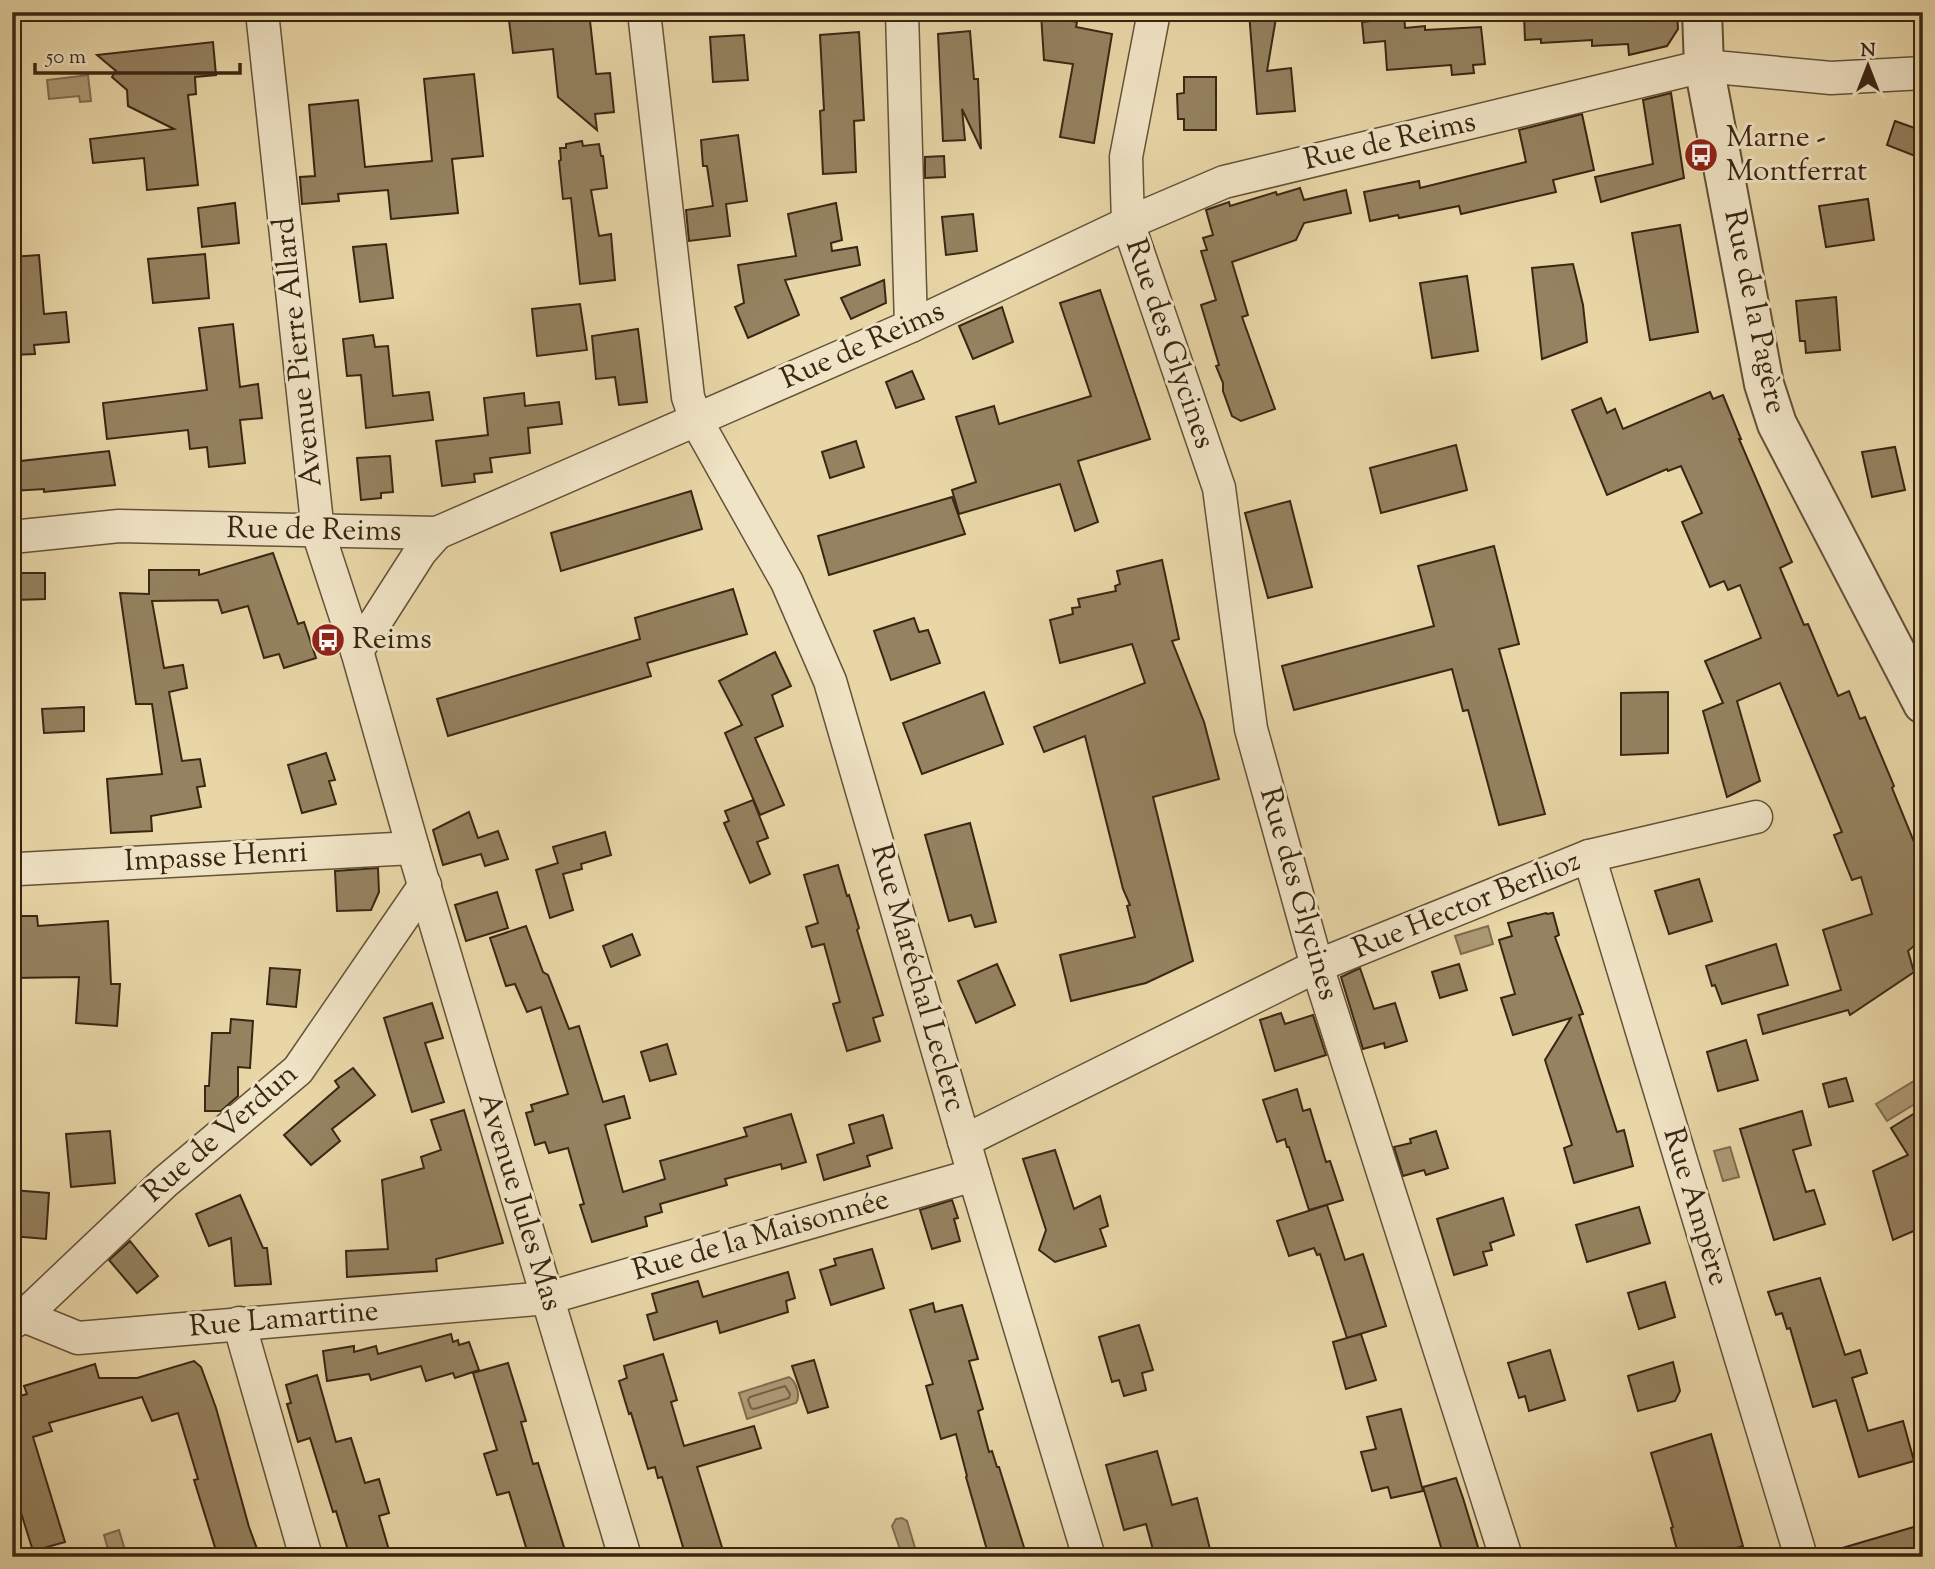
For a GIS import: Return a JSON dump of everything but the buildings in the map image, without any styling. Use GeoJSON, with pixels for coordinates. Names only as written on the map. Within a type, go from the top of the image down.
{"type":"FeatureCollection","features":[{"type":"Feature","properties":{"kind":"street","name":"Avenue Pierre Allard"},"geometry":{"type":"LineString","coordinates":[[262,12],[318,532],[357,651],[413,848]]}},
{"type":"Feature","properties":{"kind":"street","name":"Rue Maréchal Leclerc"},"geometry":{"type":"LineString","coordinates":[[644,12],[686,386],[696,420],[786,582],[830,681],[1089,1557]]}},
{"type":"Feature","properties":{"kind":"street"},"geometry":{"type":"LineString","coordinates":[[902,12],[911,326]]}},
{"type":"Feature","properties":{"kind":"street","name":"Rue des Glycines"},"geometry":{"type":"LineString","coordinates":[[1154,12],[1126,157],[1128,223],[1219,488],[1251,729],[1317,966],[1506,1557]]}},
{"type":"Feature","properties":{"kind":"street","name":"Rue de la Pagère"},"geometry":{"type":"LineString","coordinates":[[1702,12],[1704,66],[1763,384],[1777,424],[1923,705]]}},
{"type":"Feature","properties":{"kind":"street","name":"Rue de Reims"},"geometry":{"type":"LineString","coordinates":[[12,537],[119,526],[437,533],[911,326],[1128,223],[1224,181],[1704,66],[1831,78],[1923,73]]}},
{"type":"Feature","properties":{"kind":"street"},"geometry":{"type":"LineString","coordinates":[[357,651],[421,551],[437,533]]}},
{"type":"Feature","properties":{"kind":"street","name":"Rue Hector Berlioz"},"geometry":{"type":"LineString","coordinates":[[964,1141],[1317,966],[1589,856],[1756,817]]}},
{"type":"Feature","properties":{"kind":"street","name":"Impasse Henri"},"geometry":{"type":"LineString","coordinates":[[19,869],[413,848]]}},
{"type":"Feature","properties":{"kind":"street","name":"Avenue Jules Mas"},"geometry":{"type":"LineString","coordinates":[[413,848],[625,1557]]}},
{"type":"Feature","properties":{"kind":"street","name":"Rue Ampère"},"geometry":{"type":"LineString","coordinates":[[1589,856],[1801,1557]]}},
{"type":"Feature","properties":{"kind":"street","name":"Rue de Verdun"},"geometry":{"type":"LineString","coordinates":[[18,1320],[165,1182],[298,1070],[425,885]]}},
{"type":"Feature","properties":{"kind":"street","name":"Rue de la Maisonnée"},"geometry":{"type":"LineString","coordinates":[[548,1298],[974,1175]]}},
{"type":"Feature","properties":{"kind":"street","name":"Rue Lamartine"},"geometry":{"type":"LineString","coordinates":[[18,1320],[78,1338],[548,1298]]}},
{"type":"Feature","properties":{"kind":"street"},"geometry":{"type":"LineString","coordinates":[[239,1323],[306,1557]]}},
{"type":"Feature","properties":{"kind":"water"},"geometry":{"type":"Polygon","coordinates":[[[88,75],[91,101],[80,102],[79,96],[49,99],[47,80],[88,75]]]}},
{"type":"Feature","properties":{"kind":"water"},"geometry":{"type":"Polygon","coordinates":[[[1488,926],[1493,944],[1461,954],[1455,936],[1488,926]]]}},
{"type":"Feature","properties":{"kind":"water"},"geometry":{"type":"Polygon","coordinates":[[[1919,1078],[1923,1085],[1923,1099],[1887,1121],[1876,1104],[1919,1078]]]}},
{"type":"Feature","properties":{"kind":"water"},"geometry":{"type":"Polygon","coordinates":[[[1730,1147],[1739,1177],[1723,1181],[1714,1151],[1730,1147]]]}},
{"type":"Feature","properties":{"kind":"water"},"geometry":{"type":"Polygon","coordinates":[[[789,1377],[797,1389],[796,1403],[747,1419],[739,1393],[789,1377]]]}},
{"type":"Feature","properties":{"kind":"water"},"geometry":{"type":"Polygon","coordinates":[[[896,1519],[907,1521],[916,1551],[902,1555],[892,1526],[896,1519]]]}},
{"type":"Feature","properties":{"kind":"water"},"geometry":{"type":"Polygon","coordinates":[[[119,1530],[127,1557],[110,1557],[104,1535],[119,1530]]]}},
{"type":"Feature","properties":{"kind":"place","name":"Marne - Montferrat"},"geometry":{"type":"Point","coordinates":[1701,155]}},
{"type":"Feature","properties":{"kind":"place","name":"Reims"},"geometry":{"type":"Point","coordinates":[328,640]}}]}
